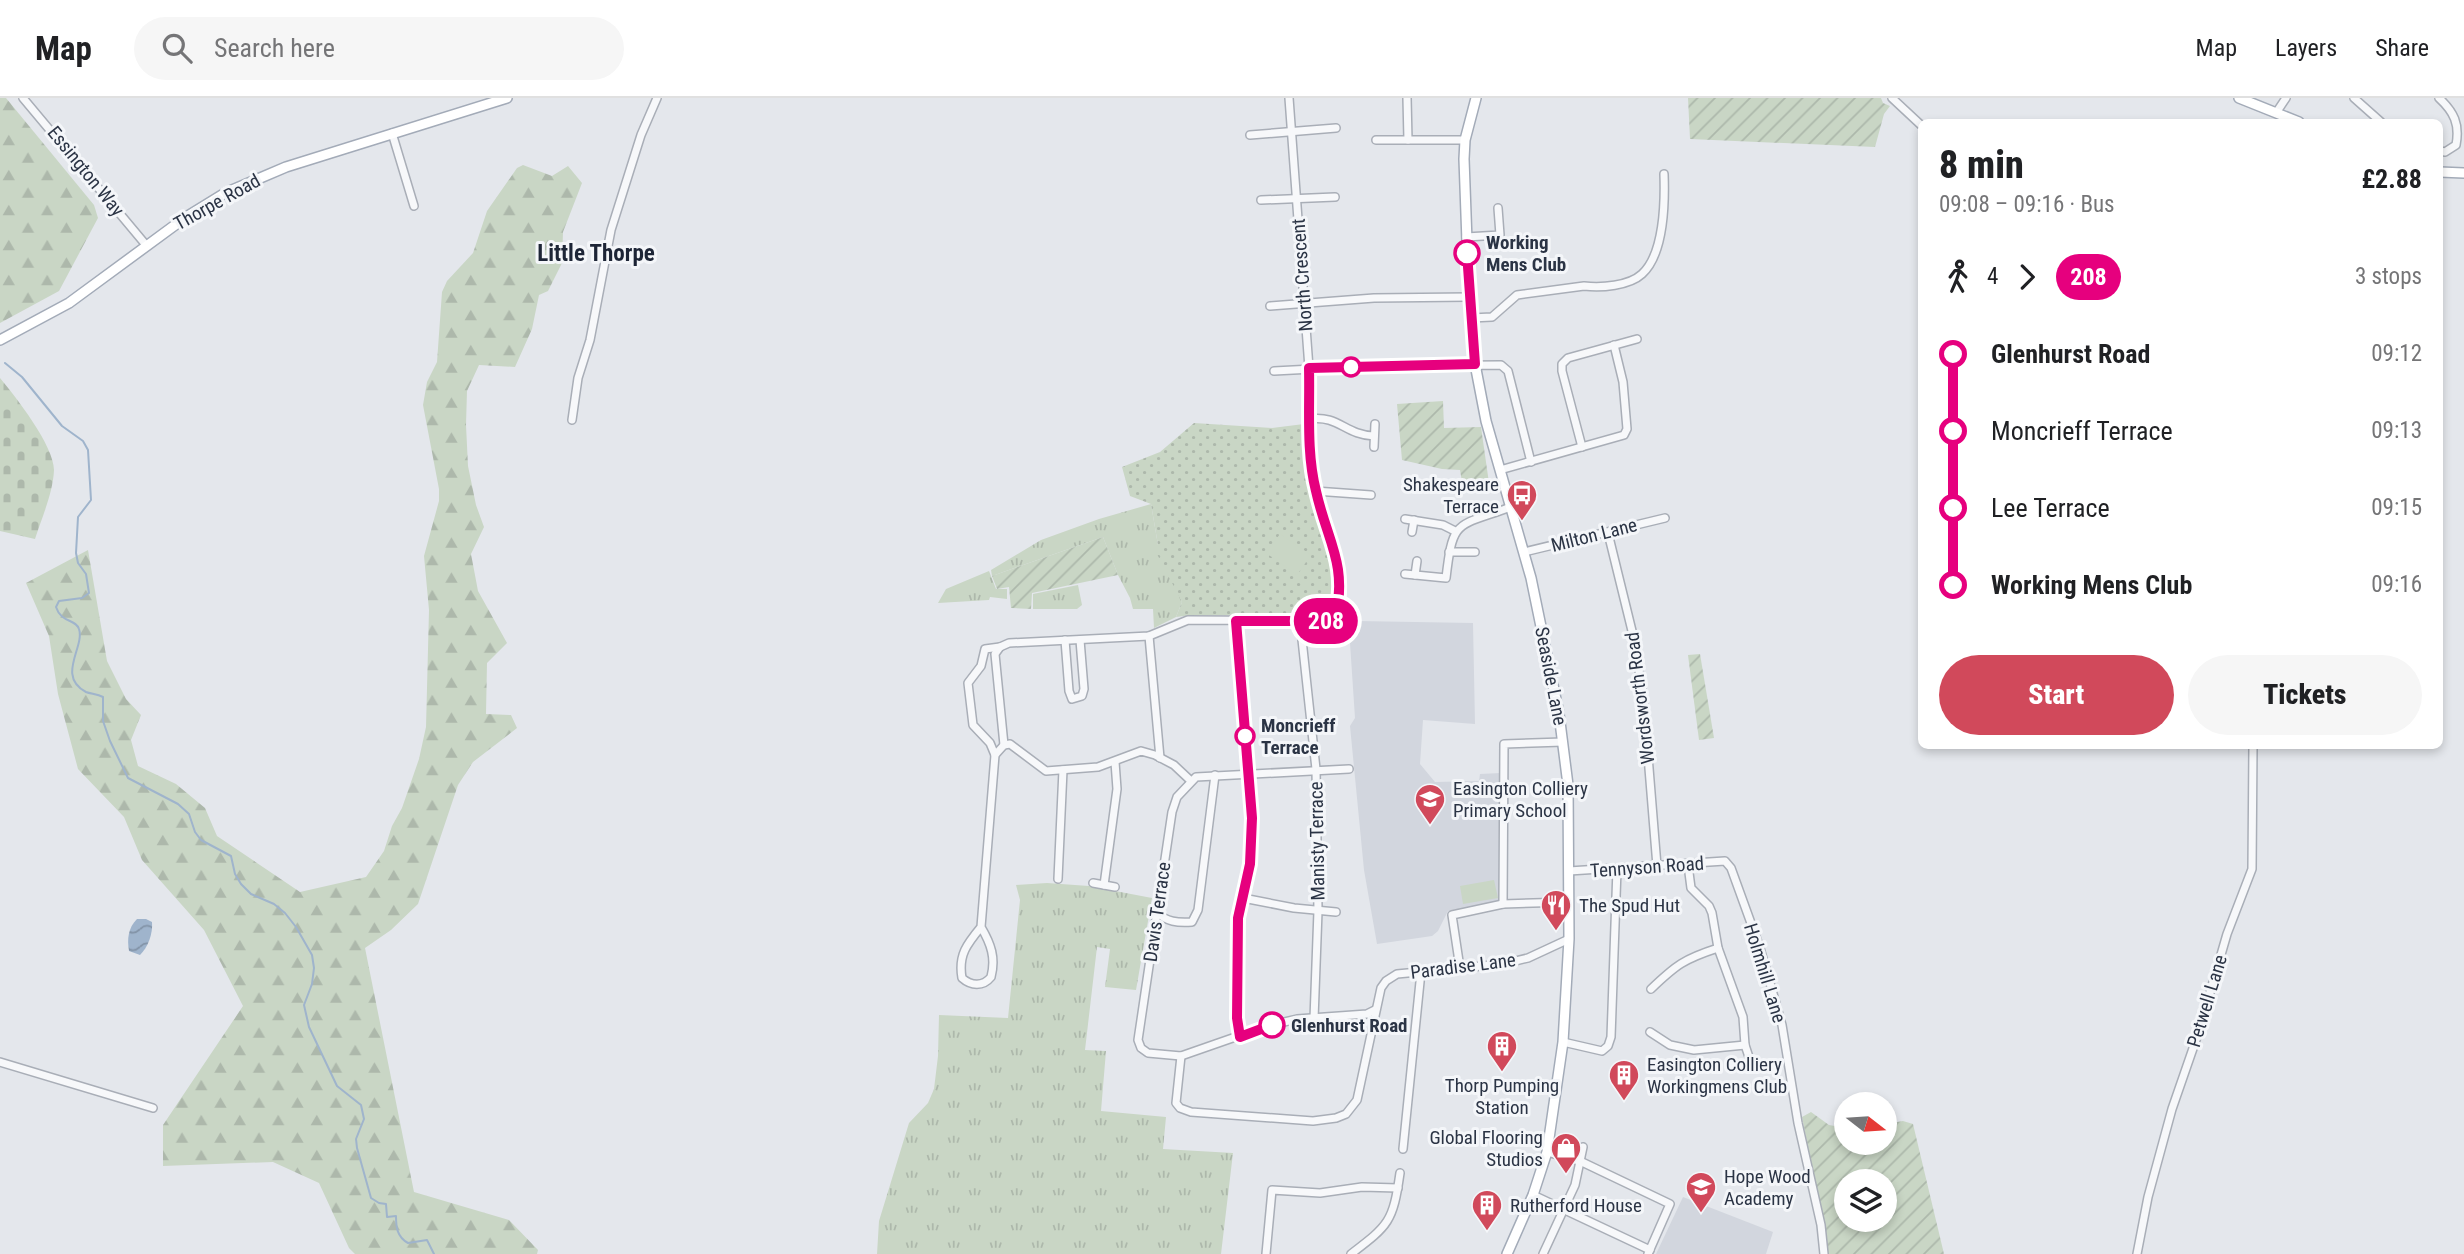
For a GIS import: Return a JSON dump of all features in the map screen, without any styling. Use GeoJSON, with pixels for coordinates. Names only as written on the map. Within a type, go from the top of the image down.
{"type":"FeatureCollection","features":[{"type":"Feature","properties":{"kind":"main road","name":"Thorpe Road"},"geometry":{"type":"LineString","coordinates":[[459,113],[487,98]]}},
{"type":"Feature","properties":{"kind":"main road","name":"Thorpe Road"},"geometry":{"type":"LineString","coordinates":[[0,340],[69,303],[186,217],[245,184],[286,167],[507,98]]}},
{"type":"Feature","properties":{"kind":"main road","name":"Seaside Lane"},"geometry":{"type":"LineString","coordinates":[[1476,98],[1465,140],[1466,237],[1475,364],[1486,421],[1531,579],[1563,742],[1568,796],[1569,939],[1563,1042],[1547,1152],[1534,1195],[1507,1254]]}},
{"type":"Feature","properties":{"kind":"main road"},"geometry":{"type":"LineString","coordinates":[[2239,98],[2291,119]]}},
{"type":"Feature","properties":{"kind":"main road"},"geometry":{"type":"LineString","coordinates":[[2443,172],[2464,173]]}},
{"type":"Feature","properties":{"kind":"street","name":"Essington Way"},"geometry":{"type":"LineString","coordinates":[[23,98],[146,245]]}},
{"type":"Feature","properties":{"kind":"street"},"geometry":{"type":"LineString","coordinates":[[572,420],[578,378],[590,340],[611,230],[641,135],[657,98]]}},
{"type":"Feature","properties":{"kind":"street","name":"North Crescent"},"geometry":{"type":"LineString","coordinates":[[1289,98],[1309,368],[1311,458],[1315,491],[1339,564],[1340,596],[1336,616],[1327,621],[1300,621]]}},
{"type":"Feature","properties":{"kind":"street"},"geometry":{"type":"LineString","coordinates":[[1407,98],[1408,140]]}},
{"type":"Feature","properties":{"kind":"street"},"geometry":{"type":"LineString","coordinates":[[1892,98],[1918,123]]}},
{"type":"Feature","properties":{"kind":"street"},"geometry":{"type":"LineString","coordinates":[[2276,113],[2286,98]]}},
{"type":"Feature","properties":{"kind":"street"},"geometry":{"type":"LineString","coordinates":[[2354,98],[2378,119]]}},
{"type":"Feature","properties":{"kind":"street"},"geometry":{"type":"LineString","coordinates":[[2439,98],[2453,112],[2459,132],[2456,145],[2443,152]]}},
{"type":"Feature","properties":{"kind":"street"},"geometry":{"type":"LineString","coordinates":[[1250,135],[1336,128]]}},
{"type":"Feature","properties":{"kind":"street"},"geometry":{"type":"LineString","coordinates":[[393,133],[414,206]]}},
{"type":"Feature","properties":{"kind":"street"},"geometry":{"type":"LineString","coordinates":[[1376,141],[1465,140]]}},
{"type":"Feature","properties":{"kind":"street"},"geometry":{"type":"LineString","coordinates":[[1471,318],[1492,317],[1517,295],[1584,286],[1595,287],[1625,282],[1641,276],[1649,265],[1662,222],[1665,204],[1664,174]]}},
{"type":"Feature","properties":{"kind":"street"},"geometry":{"type":"LineString","coordinates":[[1261,200],[1335,197]]}},
{"type":"Feature","properties":{"kind":"street"},"geometry":{"type":"LineString","coordinates":[[1498,208],[1500,234]]}},
{"type":"Feature","properties":{"kind":"street"},"geometry":{"type":"LineString","coordinates":[[1466,237],[1510,234]]}},
{"type":"Feature","properties":{"kind":"street"},"geometry":{"type":"LineString","coordinates":[[1270,306],[1374,298],[1469,297]]}},
{"type":"Feature","properties":{"kind":"street"},"geometry":{"type":"LineString","coordinates":[[1582,447],[1562,363],[1569,358],[1637,339]]}},
{"type":"Feature","properties":{"kind":"street"},"geometry":{"type":"LineString","coordinates":[[1500,470],[1624,435],[1627,429],[1623,382],[1614,345]]}},
{"type":"Feature","properties":{"kind":"street"},"geometry":{"type":"LineString","coordinates":[[1274,371],[1501,365],[1508,371],[1531,461]]}},
{"type":"Feature","properties":{"kind":"street"},"geometry":{"type":"LineString","coordinates":[[1310,419],[1327,418],[1354,434],[1374,436]]}},
{"type":"Feature","properties":{"kind":"street"},"geometry":{"type":"LineString","coordinates":[[1374,447],[1375,424]]}},
{"type":"Feature","properties":{"kind":"street"},"geometry":{"type":"LineString","coordinates":[[1315,491],[1371,495]]}},
{"type":"Feature","properties":{"kind":"street"},"geometry":{"type":"LineString","coordinates":[[1405,574],[1446,579],[1455,531],[1463,524],[1511,508]]}},
{"type":"Feature","properties":{"kind":"street","name":"Milton Lane"},"geometry":{"type":"LineString","coordinates":[[1524,552],[1665,518]]}},
{"type":"Feature","properties":{"kind":"street"},"geometry":{"type":"LineString","coordinates":[[1412,532],[1409,519],[1443,525],[1455,531]]}},
{"type":"Feature","properties":{"kind":"street","name":"Wordsworth Road"},"geometry":{"type":"LineString","coordinates":[[1608,533],[1634,639],[1643,695],[1657,866]]}},
{"type":"Feature","properties":{"kind":"street"},"geometry":{"type":"LineString","coordinates":[[1449,552],[1475,552]]}},
{"type":"Feature","properties":{"kind":"street"},"geometry":{"type":"LineString","coordinates":[[1415,575],[1417,561]]}},
{"type":"Feature","properties":{"kind":"street"},"geometry":{"type":"LineString","coordinates":[[981,927],[963,947],[960,970],[962,978],[977,984],[988,981],[994,963],[993,953],[981,927],[995,755],[990,743],[973,725],[968,683],[981,666],[985,649],[1009,643],[1149,636],[1188,620],[1300,621]]}},
{"type":"Feature","properties":{"kind":"street"},"geometry":{"type":"LineString","coordinates":[[1236,621],[1252,818],[1250,864],[1238,918],[1237,1018],[1240,1037]]}},
{"type":"Feature","properties":{"kind":"street","name":"Manisty Terrace"},"geometry":{"type":"LineString","coordinates":[[1300,621],[1316,769],[1318,911],[1314,1019]]}},
{"type":"Feature","properties":{"kind":"street"},"geometry":{"type":"LineString","coordinates":[[1149,636],[1160,758]]}},
{"type":"Feature","properties":{"kind":"street"},"geometry":{"type":"LineString","coordinates":[[1065,640],[1069,691],[1072,699],[1076,699],[1082,696],[1084,689],[1080,640]]}},
{"type":"Feature","properties":{"kind":"street"},"geometry":{"type":"LineString","coordinates":[[1000,647],[995,654],[1004,746]]}},
{"type":"Feature","properties":{"kind":"street"},"geometry":{"type":"LineString","coordinates":[[1503,904],[1504,744],[1563,742]]}},
{"type":"Feature","properties":{"kind":"street"},"geometry":{"type":"LineString","coordinates":[[995,755],[1010,744],[1046,771],[1098,767],[1141,751],[1174,765],[1191,781],[1196,777],[1215,775],[1349,769]]}},
{"type":"Feature","properties":{"kind":"street","name":"Petwell Lane"},"geometry":{"type":"LineString","coordinates":[[2137,1254],[2148,1197],[2172,1109],[2198,1034],[2227,934],[2252,869],[2253,749]]}},
{"type":"Feature","properties":{"kind":"street"},"geometry":{"type":"LineString","coordinates":[[1104,885],[1117,789],[1115,762]]}},
{"type":"Feature","properties":{"kind":"street"},"geometry":{"type":"LineString","coordinates":[[1058,879],[1063,770]]}},
{"type":"Feature","properties":{"kind":"street"},"geometry":{"type":"LineString","coordinates":[[1157,912],[1170,921],[1183,923],[1192,922],[1198,910],[1215,775]]}},
{"type":"Feature","properties":{"kind":"street","name":"Davis Terrace"},"geometry":{"type":"LineString","coordinates":[[1181,1056],[1149,1052],[1141,1048],[1138,1040],[1172,812],[1177,797],[1191,781]]}},
{"type":"Feature","properties":{"kind":"street","name":"Tennyson Road"},"geometry":{"type":"LineString","coordinates":[[1569,872],[1725,861]]}},
{"type":"Feature","properties":{"kind":"street","name":"Holmhill Lane"},"geometry":{"type":"LineString","coordinates":[[1725,861],[1731,868],[1760,948],[1782,1025],[1798,1123],[1821,1225],[1824,1254]]}},
{"type":"Feature","properties":{"kind":"street"},"geometry":{"type":"LineString","coordinates":[[1688,864],[1691,888],[1709,906],[1712,913],[1718,948],[1743,1017],[1745,1045],[1751,1063]]}},
{"type":"Feature","properties":{"kind":"street"},"geometry":{"type":"LineString","coordinates":[[1059,868],[1069,869]]}},
{"type":"Feature","properties":{"kind":"street"},"geometry":{"type":"LineString","coordinates":[[1563,1042],[1602,1051],[1608,1046],[1611,1037],[1617,869]]}},
{"type":"Feature","properties":{"kind":"street"},"geometry":{"type":"LineString","coordinates":[[1093,883],[1115,887]]}},
{"type":"Feature","properties":{"kind":"street"},"geometry":{"type":"LineString","coordinates":[[1243,898],[1336,912]]}},
{"type":"Feature","properties":{"kind":"street"},"geometry":{"type":"LineString","coordinates":[[1460,968],[1452,915],[1503,904],[1569,902]]}},
{"type":"Feature","properties":{"kind":"street","name":"Paradise Lane"},"geometry":{"type":"LineString","coordinates":[[1375,1010],[1381,988],[1397,974],[1503,964],[1528,958],[1569,939]]}},
{"type":"Feature","properties":{"kind":"street"},"geometry":{"type":"LineString","coordinates":[[1651,989],[1676,965],[1718,948]]}},
{"type":"Feature","properties":{"kind":"street"},"geometry":{"type":"LineString","coordinates":[[1403,1149],[1421,972]]}},
{"type":"Feature","properties":{"kind":"street"},"geometry":{"type":"LineString","coordinates":[[1375,1010],[1357,1100],[1346,1114],[1312,1121],[1191,1112],[1180,1108],[1176,1103],[1181,1056],[1297,1019],[1367,1014],[1375,1010]]}},
{"type":"Feature","properties":{"kind":"street"},"geometry":{"type":"LineString","coordinates":[[1650,1032],[1670,1045],[1694,1050],[1745,1045]]}},
{"type":"Feature","properties":{"kind":"street"},"geometry":{"type":"LineString","coordinates":[[0,1062],[153,1108]]}},
{"type":"Feature","properties":{"kind":"street"},"geometry":{"type":"LineString","coordinates":[[1543,1254],[1575,1185],[1582,1162],[1583,1147]]}},
{"type":"Feature","properties":{"kind":"street"},"geometry":{"type":"LineString","coordinates":[[1534,1195],[1649,1252],[1670,1204],[1582,1162],[1547,1152]]}},
{"type":"Feature","properties":{"kind":"street"},"geometry":{"type":"LineString","coordinates":[[1350,1254],[1388,1223],[1396,1204],[1400,1173]]}},
{"type":"Feature","properties":{"kind":"street"},"geometry":{"type":"LineString","coordinates":[[1266,1254],[1272,1190],[1320,1193],[1362,1187],[1398,1188]]}},
{"type":"Feature","properties":{"kind":"shaded area","name":"Easington Colliery Primary School"},"geometry":{"type":"Polygon","coordinates":[[[1357,621],[1473,623],[1475,724],[1423,720],[1420,764],[1435,782],[1479,781],[1480,774],[1501,773],[1500,901],[1448,911],[1438,931],[1432,936],[1377,944],[1364,870],[1350,726],[1355,718],[1349,628],[1357,621]]]}},
{"type":"Feature","properties":{"kind":"shaded area","name":"Hope Wood Academy"},"geometry":{"type":"Polygon","coordinates":[[[1683,1197],[1773,1232],[1766,1254],[1656,1254],[1683,1197]]]}},
{"type":"Feature","properties":{"kind":"green space"},"geometry":{"type":"Polygon","coordinates":[[[0,98],[6,98],[94,205],[98,218],[59,291],[0,323],[0,98]]]}},
{"type":"Feature","properties":{"kind":"green space"},"geometry":{"type":"Polygon","coordinates":[[[1688,98],[1881,98],[1883,103],[1890,106],[1884,114],[1875,147],[1690,139],[1688,98]]]}},
{"type":"Feature","properties":{"kind":"green space"},"geometry":{"type":"Polygon","coordinates":[[[523,165],[552,176],[568,166],[582,183],[563,232],[562,263],[548,291],[539,295],[532,329],[515,367],[479,365],[467,391],[468,466],[476,505],[484,527],[471,554],[478,591],[507,643],[487,663],[486,714],[511,715],[517,728],[473,762],[458,785],[418,904],[391,930],[365,948],[414,1192],[509,1220],[538,1250],[537,1254],[355,1254],[349,1248],[319,1183],[273,1162],[163,1166],[163,1125],[243,1006],[204,930],[142,860],[124,817],[78,769],[58,694],[49,636],[26,583],[88,550],[107,661],[126,699],[141,715],[131,740],[138,766],[176,784],[205,808],[217,836],[300,892],[366,877],[384,851],[392,826],[402,808],[419,759],[426,727],[429,610],[424,556],[439,501],[439,489],[423,405],[427,382],[437,362],[442,292],[447,281],[473,253],[487,211],[517,168],[523,165]]]}},
{"type":"Feature","properties":{"kind":"green space"},"geometry":{"type":"Polygon","coordinates":[[[0,378],[33,422],[52,460],[52,487],[35,539],[0,531],[0,378]]]}},
{"type":"Feature","properties":{"kind":"green space"},"geometry":{"type":"Polygon","coordinates":[[[1443,401],[1444,428],[1481,427],[1489,483],[1462,482],[1460,470],[1402,460],[1397,404],[1443,401]]]}},
{"type":"Feature","properties":{"kind":"green space"},"geometry":{"type":"Polygon","coordinates":[[[1194,423],[1272,428],[1304,424],[1311,493],[1335,582],[1332,612],[1324,616],[1176,617],[1182,602],[1157,554],[1151,504],[1130,496],[1122,467],[1160,452],[1194,423]]]}},
{"type":"Feature","properties":{"kind":"green space"},"geometry":{"type":"Polygon","coordinates":[[[1151,504],[1158,545],[1182,602],[1176,617],[1154,628],[1153,609],[1133,609],[1103,537],[992,576],[991,570],[1041,540],[1151,504]]]}},
{"type":"Feature","properties":{"kind":"green space"},"geometry":{"type":"Polygon","coordinates":[[[1280,534],[1311,555],[1297,575],[1266,553],[1280,534]]]}},
{"type":"Feature","properties":{"kind":"green space"},"geometry":{"type":"Polygon","coordinates":[[[1103,537],[1118,575],[1032,593],[1031,609],[1011,608],[1009,587],[997,589],[992,576],[1103,537]]]}},
{"type":"Feature","properties":{"kind":"green space"},"geometry":{"type":"Polygon","coordinates":[[[989,571],[996,589],[1007,589],[1007,599],[990,597],[989,600],[938,603],[946,589],[989,571]]]}},
{"type":"Feature","properties":{"kind":"green space"},"geometry":{"type":"Polygon","coordinates":[[[1078,585],[1082,605],[1077,609],[1033,609],[1033,594],[1078,585]]]}},
{"type":"Feature","properties":{"kind":"green space"},"geometry":{"type":"Polygon","coordinates":[[[1700,654],[1714,738],[1699,740],[1688,655],[1700,654]]]}},
{"type":"Feature","properties":{"kind":"green space"},"geometry":{"type":"Polygon","coordinates":[[[1494,880],[1498,898],[1463,904],[1460,886],[1494,880]]]}},
{"type":"Feature","properties":{"kind":"green space"},"geometry":{"type":"Polygon","coordinates":[[[1047,883],[1089,886],[1152,898],[1136,990],[1105,987],[1110,949],[1097,947],[1085,1050],[1106,1051],[1101,1111],[1166,1117],[1163,1149],[1233,1153],[1221,1254],[877,1254],[879,1221],[909,1123],[928,1103],[934,1089],[939,1015],[1008,1018],[1020,900],[1016,885],[1047,883]]]}},
{"type":"Feature","properties":{"kind":"green space"},"geometry":{"type":"Polygon","coordinates":[[[1811,1112],[1834,1126],[1834,1155],[1897,1155],[1897,1122],[1913,1124],[1944,1254],[1826,1254],[1822,1218],[1802,1117],[1811,1112]]]}},
{"type":"Feature","properties":{"kind":"water"},"geometry":{"type":"Polygon","coordinates":[[[137,919],[152,922],[149,940],[140,955],[129,951],[128,947],[130,930],[137,919]]]}},
{"type":"Feature","properties":{"kind":"waterway"},"geometry":{"type":"LineString","coordinates":[[5,363],[22,377],[62,426],[83,441],[88,450],[91,500],[78,517],[76,553],[78,563],[86,574],[89,593],[82,598],[59,601],[56,607],[61,616],[79,629],[73,678],[86,692],[103,697],[103,721],[128,778],[178,804],[189,814],[201,840],[231,856],[235,874],[241,884],[251,894],[274,904],[296,927],[312,955],[314,968],[312,984],[304,1005],[309,1027],[337,1086],[361,1105],[364,1119],[356,1139],[371,1198],[386,1204],[387,1217],[396,1216],[398,1231],[404,1241],[408,1243],[427,1240],[434,1254]]}},
{"type":"Feature","properties":{"kind":"bus line","name":"208"},"geometry":{"type":"LineString","coordinates":[[1272,1025],[1240,1037],[1237,1018],[1238,918],[1250,864],[1252,818],[1236,621],[1327,621],[1336,616],[1340,596],[1339,564],[1315,491],[1311,458],[1309,368],[1475,364],[1467,253]]}},
{"type":"Feature","properties":{"kind":"place","name":"Working Mens Club"},"geometry":{"type":"Point","coordinates":[1467,253]}},
{"type":"Feature","properties":{"kind":"place","name":"Shakespeare Terrace"},"geometry":{"type":"Point","coordinates":[1522,522]}},
{"type":"Feature","properties":{"kind":"place","name":"Moncrieff Terrace"},"geometry":{"type":"Point","coordinates":[1245,736]}},
{"type":"Feature","properties":{"kind":"place","name":"Easington Colliery Primary School"},"geometry":{"type":"Point","coordinates":[1430,826]}},
{"type":"Feature","properties":{"kind":"place","name":"The Spud Hut"},"geometry":{"type":"Point","coordinates":[1556,932]}},
{"type":"Feature","properties":{"kind":"place","name":"Glenhurst Road"},"geometry":{"type":"Point","coordinates":[1272,1025]}},
{"type":"Feature","properties":{"kind":"place","name":"Thorp Pumping Station"},"geometry":{"type":"Point","coordinates":[1502,1073]}},
{"type":"Feature","properties":{"kind":"place","name":"Easington Colliery Workingmens Club"},"geometry":{"type":"Point","coordinates":[1624,1102]}},
{"type":"Feature","properties":{"kind":"place","name":"Global Flooring Studios"},"geometry":{"type":"Point","coordinates":[1566,1175]}},
{"type":"Feature","properties":{"kind":"place","name":"Hope Wood Academy"},"geometry":{"type":"Point","coordinates":[1701,1214]}},
{"type":"Feature","properties":{"kind":"place","name":"Rutherford House"},"geometry":{"type":"Point","coordinates":[1487,1232]}},
{"type":"Feature","properties":{"kind":"district","name":"Little Thorpe"},"geometry":{"type":"Point","coordinates":[596,253]}}]}
